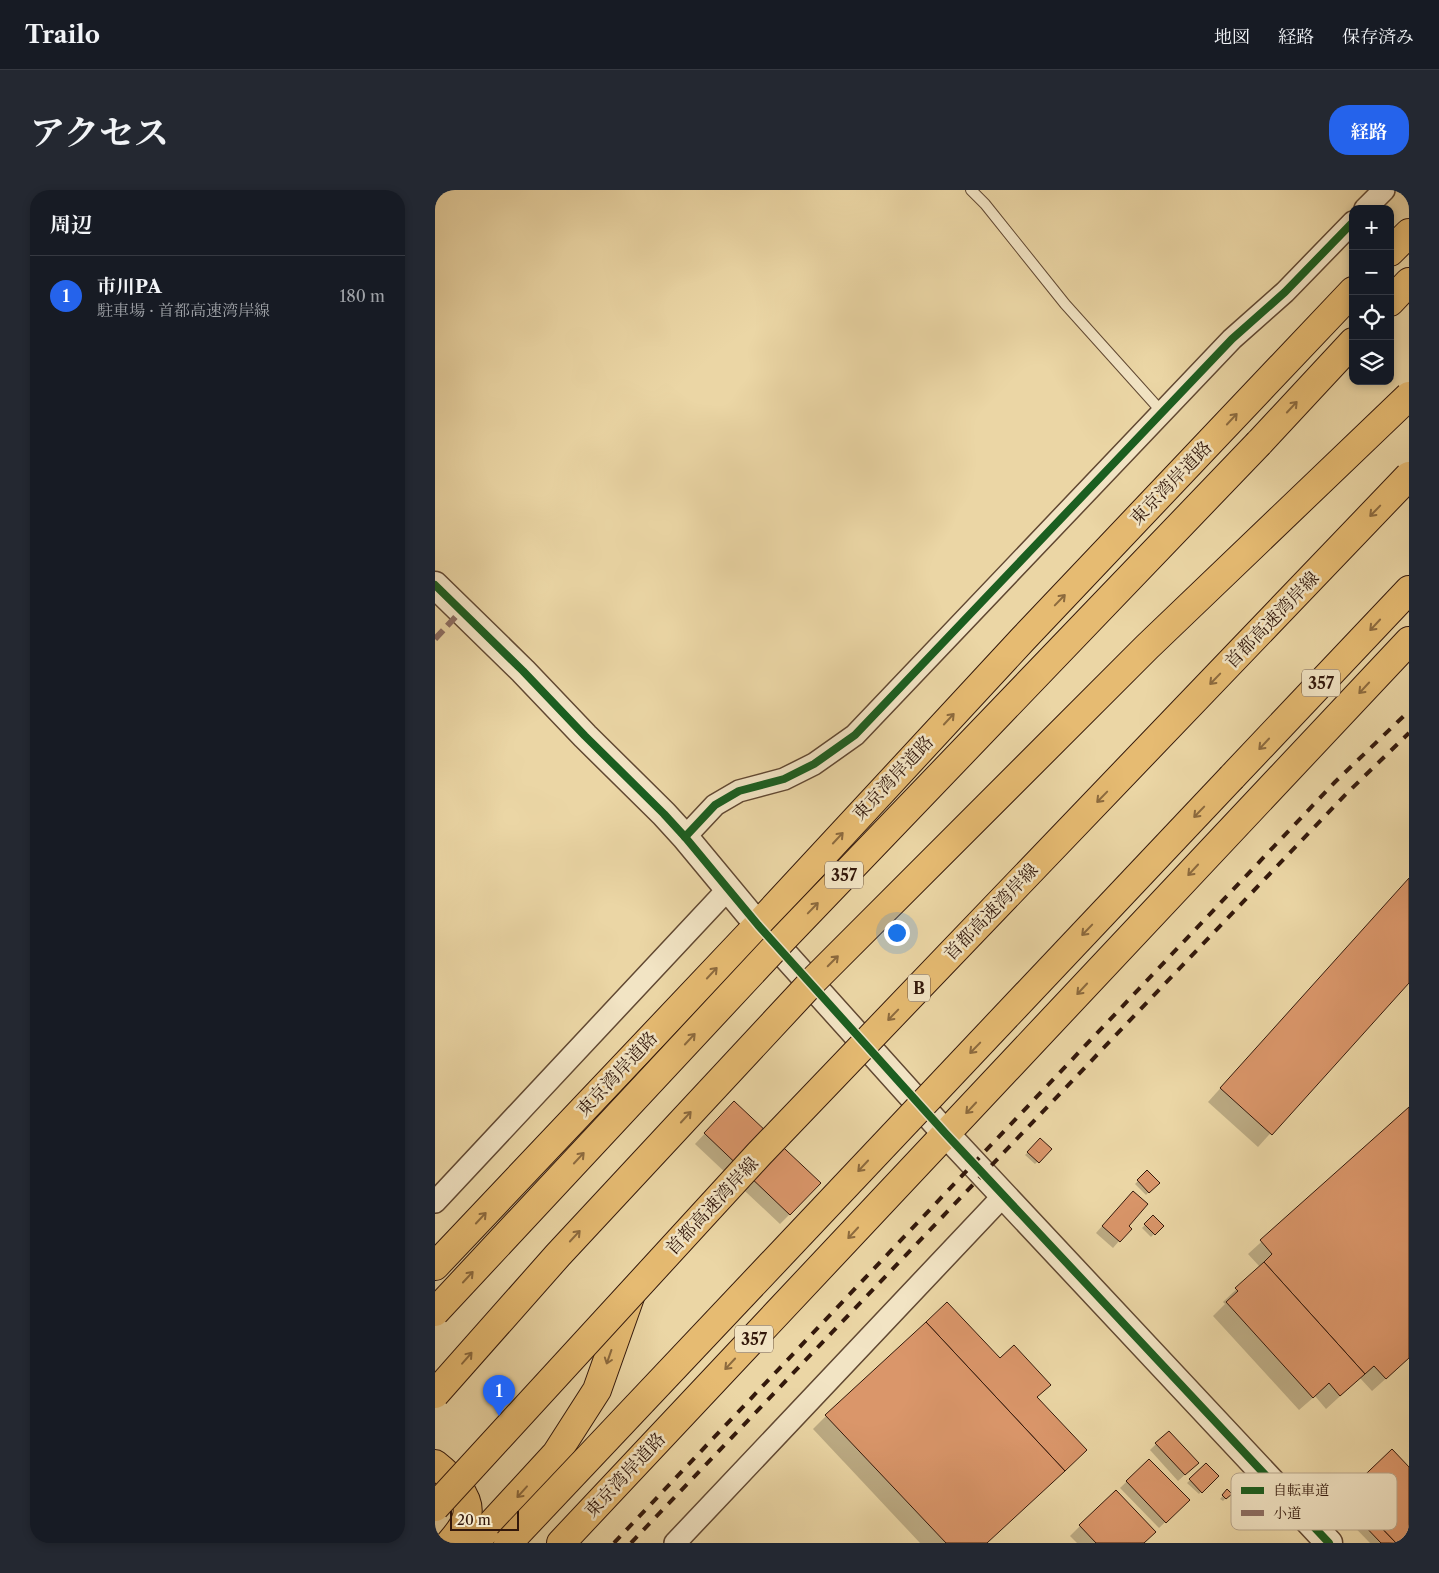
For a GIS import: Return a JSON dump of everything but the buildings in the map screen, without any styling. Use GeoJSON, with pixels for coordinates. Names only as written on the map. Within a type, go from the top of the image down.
{"type":"FeatureCollection","features":[{"type":"Feature","properties":{"kind":"highway"},"geometry":{"type":"LineString","coordinates":[[1392,250],[1409,233]]}},
{"type":"Feature","properties":{"kind":"highway"},"geometry":{"type":"LineString","coordinates":[[1394,298],[1409,282]]}},
{"type":"Feature","properties":{"kind":"highway","name":"東京湾岸道路"},"geometry":{"type":"LineString","coordinates":[[435,1266],[758,925],[1023,639],[1349,295]]}},
{"type":"Feature","properties":{"kind":"highway","name":"東京湾岸道路"},"geometry":{"type":"LineString","coordinates":[[435,1312],[783,939],[1259,443],[1349,346]]}},
{"type":"Feature","properties":{"kind":"highway"},"geometry":{"type":"LineString","coordinates":[[435,1394],[558,1254],[814,980],[1147,647],[1409,396]]}},
{"type":"Feature","properties":{"kind":"highway","name":"首都高速湾岸線"},"geometry":{"type":"LineString","coordinates":[[435,1506],[759,1154],[1409,476]]}},
{"type":"Feature","properties":{"kind":"highway","name":"357"},"geometry":{"type":"LineString","coordinates":[[508,1543],[1409,590]]}},
{"type":"Feature","properties":{"kind":"highway","name":"東京湾岸道路"},"geometry":{"type":"LineString","coordinates":[[561,1543],[1409,641]]}},
{"type":"Feature","properties":{"kind":"highway"},"geometry":{"type":"LineString","coordinates":[[475,1543],[556,1454],[597,1390],[631,1294]]}},
{"type":"Feature","properties":{"kind":"highway"},"geometry":{"type":"LineString","coordinates":[[435,1464],[453,1482],[465,1499],[467,1516],[459,1533],[450,1543]]}},
{"type":"Feature","properties":{"kind":"street"},"geometry":{"type":"LineString","coordinates":[[1369,205],[1383,190]]}},
{"type":"Feature","properties":{"kind":"street"},"geometry":{"type":"LineString","coordinates":[[685,837],[715,805],[739,792],[784,779],[814,764],[855,735],[1232,339],[1285,292],[1349,226]]}},
{"type":"Feature","properties":{"kind":"street"},"geometry":{"type":"LineString","coordinates":[[435,585],[523,671],[685,837],[758,925],[947,1134],[1264,1473]]}},
{"type":"Feature","properties":{"kind":"street"},"geometry":{"type":"LineString","coordinates":[[435,1202],[728,889]]}},
{"type":"Feature","properties":{"kind":"street"},"geometry":{"type":"LineString","coordinates":[[675,1543],[1004,1195]]}},
{"type":"Feature","properties":{"kind":"street"},"geometry":{"type":"LineString","coordinates":[[1317,1530],[1329,1543]]}},
{"type":"Feature","properties":{"kind":"lane"},"geometry":{"type":"LineString","coordinates":[[971,190],[985,204],[1065,304],[1162,412]]}},
{"type":"Feature","properties":{"kind":"railway"},"geometry":{"type":"LineString","coordinates":[[614,1543],[1335,782],[1409,711]]}},
{"type":"Feature","properties":{"kind":"railway"},"geometry":{"type":"LineString","coordinates":[[631,1543],[1346,794],[1409,733]]}},
{"type":"Feature","properties":{"kind":"marked path"},"geometry":{"type":"LineString","coordinates":[[435,639],[461,611]]}},
{"type":"Feature","properties":{"kind":"cycle path"},"geometry":{"type":"LineString","coordinates":[[685,837],[715,805],[739,791],[784,779],[814,764],[855,735],[1232,339],[1285,292],[1349,226]]}},
{"type":"Feature","properties":{"kind":"cycle path"},"geometry":{"type":"LineString","coordinates":[[435,585],[664,814],[758,925],[946,1134],[1263,1473]]}},
{"type":"Feature","properties":{"kind":"cycle path"},"geometry":{"type":"LineString","coordinates":[[1317,1530],[1329,1543]]}},
{"type":"Feature","properties":{"kind":"place","name":"市川PA"},"geometry":{"type":"Point","coordinates":[499,1416]}}]}
